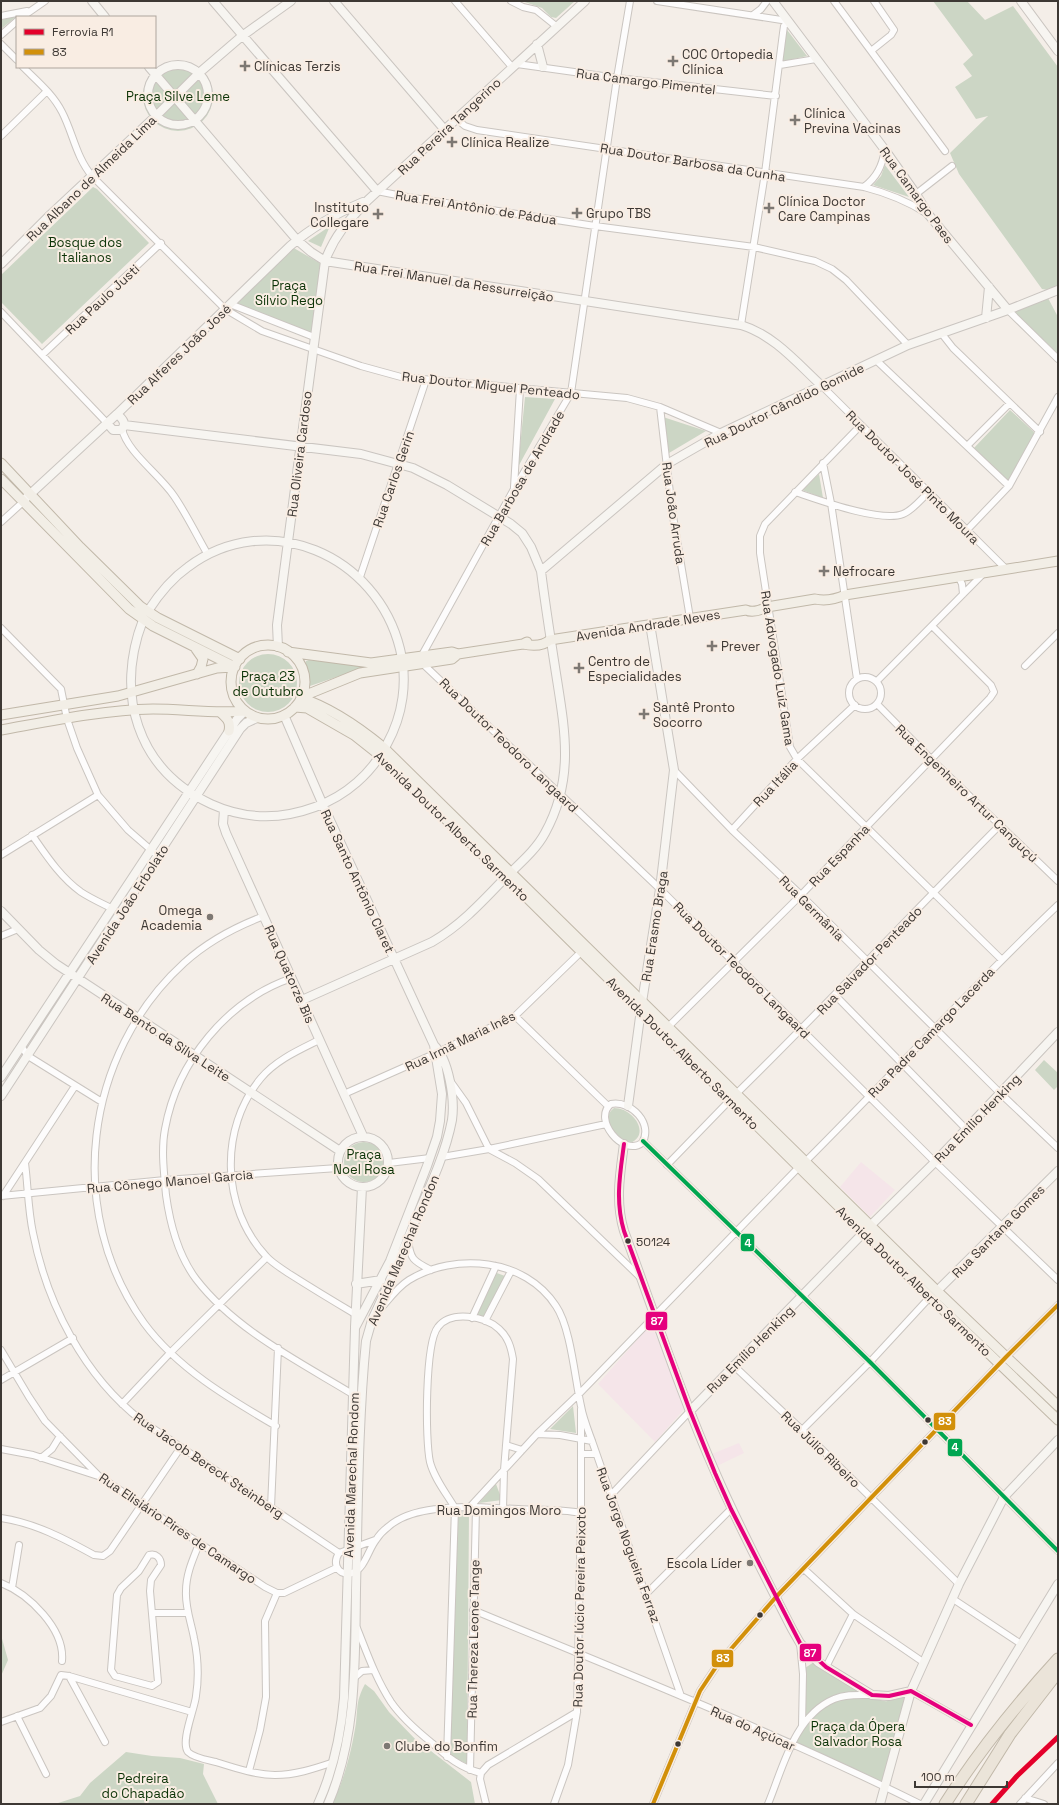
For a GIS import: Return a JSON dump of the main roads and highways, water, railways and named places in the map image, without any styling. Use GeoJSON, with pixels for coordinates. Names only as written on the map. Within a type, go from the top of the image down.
{"type":"FeatureCollection","features":[{"type":"Feature","properties":{"kind":"highway"},"geometry":{"type":"LineString","coordinates":[[945,1804],[987,1742],[1030,1689],[1058,1659]]}},
{"type":"Feature","properties":{"kind":"highway"},"geometry":{"type":"LineString","coordinates":[[966,1804],[1010,1734],[1058,1672]]}},
{"type":"Feature","properties":{"kind":"main road"},"geometry":{"type":"LineString","coordinates":[[1,464],[136,602],[148,611],[237,663]]}},
{"type":"Feature","properties":{"kind":"main road"},"geometry":{"type":"LineString","coordinates":[[1,479],[105,586],[143,620],[196,648],[237,663]]}},
{"type":"Feature","properties":{"kind":"main road","name":"Avenida Andrade Neves"},"geometry":{"type":"LineString","coordinates":[[301,698],[360,673],[452,652],[458,654],[523,644],[529,641],[546,638],[550,640],[746,610],[748,607],[762,605],[767,607],[815,599],[827,600],[845,595],[1058,560]]}},
{"type":"Feature","properties":{"kind":"main road"},"geometry":{"type":"LineString","coordinates":[[264,646],[278,647],[288,652],[297,661],[303,672],[304,684],[301,698],[295,707],[284,715],[268,719],[257,718],[245,711],[236,700],[232,687],[232,673],[237,663],[244,654],[264,646]]}},
{"type":"Feature","properties":{"kind":"main road"},"geometry":{"type":"LineString","coordinates":[[196,648],[203,659],[203,663],[197,674]]}},
{"type":"Feature","properties":{"kind":"main road","name":"Avenida Andrade Neves"},"geometry":{"type":"LineString","coordinates":[[288,652],[371,663],[403,663]]}},
{"type":"Feature","properties":{"kind":"main road"},"geometry":{"type":"LineString","coordinates":[[1,715],[64,706],[131,693],[237,663]]}},
{"type":"Feature","properties":{"kind":"main road","name":"Avenida Doutor Alberto Sarmento"},"geometry":{"type":"LineString","coordinates":[[301,698],[312,702],[359,729],[802,1164],[867,1229],[930,1297],[1058,1420]]}},
{"type":"Feature","properties":{"kind":"main road","name":"Avenida Doutor Alberto Sarmento"},"geometry":{"type":"LineString","coordinates":[[295,707],[307,708],[383,753]]}},
{"type":"Feature","properties":{"kind":"main road"},"geometry":{"type":"LineString","coordinates":[[1,730],[66,719],[134,711],[245,711]]}},
{"type":"Feature","properties":{"kind":"main road"},"geometry":{"type":"LineString","coordinates":[[220,712],[228,720],[229,731]]}},
{"type":"Feature","properties":{"kind":"main road","name":"Avenida Doutor Alberto Sarmento"},"geometry":{"type":"LineString","coordinates":[[508,875],[581,952],[641,1006],[668,1027],[733,1097]]}},
{"type":"Feature","properties":{"kind":"main road","name":"Avenida Doutor Alberto Sarmento"},"geometry":{"type":"LineString","coordinates":[[867,1229],[937,1290],[1058,1406]]}},
{"type":"Feature","properties":{"kind":"rail line","name":"R1"},"geometry":{"type":"LineString","coordinates":[[992,1804],[1017,1776],[1058,1737]]}},
{"type":"Feature","properties":{"kind":"place","name":"COC Ortopedia Clínica"},"geometry":{"type":"Point","coordinates":[673,61]}},
{"type":"Feature","properties":{"kind":"place","name":"Clínicas Terzis"},"geometry":{"type":"Point","coordinates":[245,66]}},
{"type":"Feature","properties":{"kind":"place","name":"Clínica Previna Vacinas"},"geometry":{"type":"Point","coordinates":[795,120]}},
{"type":"Feature","properties":{"kind":"place","name":"Clínica Realize"},"geometry":{"type":"Point","coordinates":[452,142]}},
{"type":"Feature","properties":{"kind":"place","name":"Clínica Doctor Care Campinas"},"geometry":{"type":"Point","coordinates":[769,208]}},
{"type":"Feature","properties":{"kind":"place","name":"Grupo TBS"},"geometry":{"type":"Point","coordinates":[577,213]}},
{"type":"Feature","properties":{"kind":"place","name":"Instituto Collegare"},"geometry":{"type":"Point","coordinates":[378,214]}},
{"type":"Feature","properties":{"kind":"place","name":"Nefrocare"},"geometry":{"type":"Point","coordinates":[824,571]}},
{"type":"Feature","properties":{"kind":"place","name":"Prever"},"geometry":{"type":"Point","coordinates":[712,646]}},
{"type":"Feature","properties":{"kind":"place","name":"Centro de Especialidades"},"geometry":{"type":"Point","coordinates":[579,668]}},
{"type":"Feature","properties":{"kind":"place","name":"Santê Pronto Socorro"},"geometry":{"type":"Point","coordinates":[644,714]}},
{"type":"Feature","properties":{"kind":"place","name":"Omega Academia"},"geometry":{"type":"Point","coordinates":[210,917]}},
{"type":"Feature","properties":{"kind":"place","name":"50124"},"geometry":{"type":"Point","coordinates":[628,1241]}},
{"type":"Feature","properties":{"kind":"place","name":"Escola Líder"},"geometry":{"type":"Point","coordinates":[750,1563]}},
{"type":"Feature","properties":{"kind":"place","name":"Clube do Bonfim"},"geometry":{"type":"Point","coordinates":[387,1746]}},
{"type":"Feature","properties":{"kind":"park label","name":"Praça Silve Leme"},"geometry":{"type":"Point","coordinates":[178,96]}},
{"type":"Feature","properties":{"kind":"park label","name":"Bosque dos Italianos"},"geometry":{"type":"Point","coordinates":[85,250]}},
{"type":"Feature","properties":{"kind":"park label","name":"Praça Sílvio Rego"},"geometry":{"type":"Point","coordinates":[289,292]}},
{"type":"Feature","properties":{"kind":"park label","name":"Praça 23 de Outubro"},"geometry":{"type":"Point","coordinates":[268,684]}},
{"type":"Feature","properties":{"kind":"park label","name":"Praça Noel Rosa"},"geometry":{"type":"Point","coordinates":[364,1162]}},
{"type":"Feature","properties":{"kind":"park label","name":"Praça da Ópera Salvador Rosa"},"geometry":{"type":"Point","coordinates":[858,1734]}},
{"type":"Feature","properties":{"kind":"park label","name":"Pedreira do Chapadão"},"geometry":{"type":"Point","coordinates":[143,1786]}}]}
